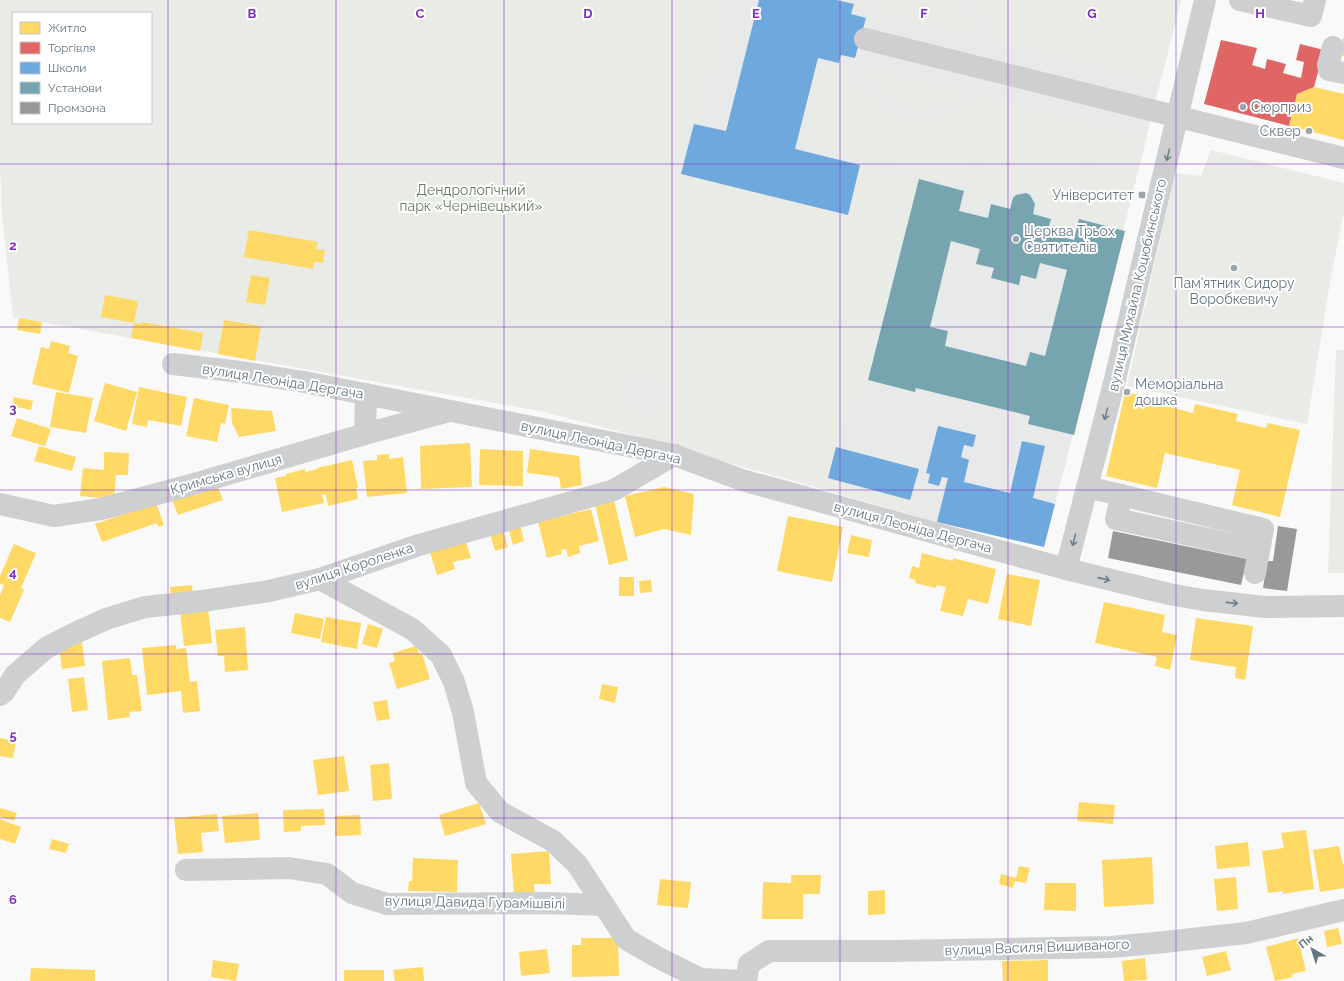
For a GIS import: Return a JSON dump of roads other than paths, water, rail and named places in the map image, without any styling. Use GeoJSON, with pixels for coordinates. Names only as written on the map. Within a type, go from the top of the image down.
{"type":"FeatureCollection","features":[{"type":"Feature","properties":{"kind":"street","name":"вулиця Михайла Коцюбинського"},"geometry":{"type":"LineString","coordinates":[[1066,570],[1205,0]]}},
{"type":"Feature","properties":{"kind":"street"},"geometry":{"type":"LineString","coordinates":[[1240,0],[1311,16],[1315,0]]}},
{"type":"Feature","properties":{"kind":"street"},"geometry":{"type":"LineString","coordinates":[[865,39],[1344,158]]}},
{"type":"Feature","properties":{"kind":"street"},"geometry":{"type":"LineString","coordinates":[[1333,47],[1328,65],[1330,70],[1344,73]]}},
{"type":"Feature","properties":{"kind":"street","name":"вулиця Леоніда Дергача"},"geometry":{"type":"LineString","coordinates":[[174,364],[241,372],[366,394],[674,455],[742,480],[1066,570],[1169,594],[1203,600],[1265,607],[1344,606]]}},
{"type":"Feature","properties":{"kind":"street"},"geometry":{"type":"LineString","coordinates":[[365,434],[366,394]]}},
{"type":"Feature","properties":{"kind":"street","name":"Кримська вулиця"},"geometry":{"type":"LineString","coordinates":[[0,504],[54,516],[101,509],[450,411]]}},
{"type":"Feature","properties":{"kind":"street","name":"вулиця Короленка"},"geometry":{"type":"LineString","coordinates":[[0,695],[16,676],[46,648],[71,634],[106,619],[145,607],[203,601],[269,591],[320,579],[419,544],[614,490],[674,455]]}},
{"type":"Feature","properties":{"kind":"street"},"geometry":{"type":"LineString","coordinates":[[1087,487],[1122,495],[1116,519],[1259,550],[1255,573]]}},
{"type":"Feature","properties":{"kind":"street"},"geometry":{"type":"LineString","coordinates":[[320,579],[412,629],[441,655],[454,682],[464,712],[476,783],[500,812],[553,841],[577,864],[626,939],[657,957],[701,979],[745,981]]}},
{"type":"Feature","properties":{"kind":"street","name":"вулиця Давида Гурамішвілі"},"geometry":{"type":"LineString","coordinates":[[186,870],[289,868],[327,874],[352,893],[387,904],[545,903],[604,905]]}},
{"type":"Feature","properties":{"kind":"street","name":"вулиця Василя Вишиваного"},"geometry":{"type":"LineString","coordinates":[[745,981],[749,964],[769,951],[893,951],[1111,947],[1246,933],[1344,910]]}},
{"type":"Feature","properties":{"kind":"place","name":"Сюрприз"},"geometry":{"type":"Point","coordinates":[1243,107]}},
{"type":"Feature","properties":{"kind":"place","name":"Сквер"},"geometry":{"type":"Point","coordinates":[1309,131]}},
{"type":"Feature","properties":{"kind":"place","name":"Університет"},"geometry":{"type":"Point","coordinates":[1142,195]}},
{"type":"Feature","properties":{"kind":"place","name":"Церква Трьох Святителів"},"geometry":{"type":"Point","coordinates":[1016,239]}},
{"type":"Feature","properties":{"kind":"place","name":"Пам'ятник Сидору Воробкевичу"},"geometry":{"type":"Point","coordinates":[1234,268]}},
{"type":"Feature","properties":{"kind":"place","name":"Меморіальна дошка"},"geometry":{"type":"Point","coordinates":[1127,392]}},
{"type":"Feature","properties":{"kind":"park label","name":"Дендрологічний парк «Чернівецький»"},"geometry":{"type":"Point","coordinates":[471,198]}}]}
